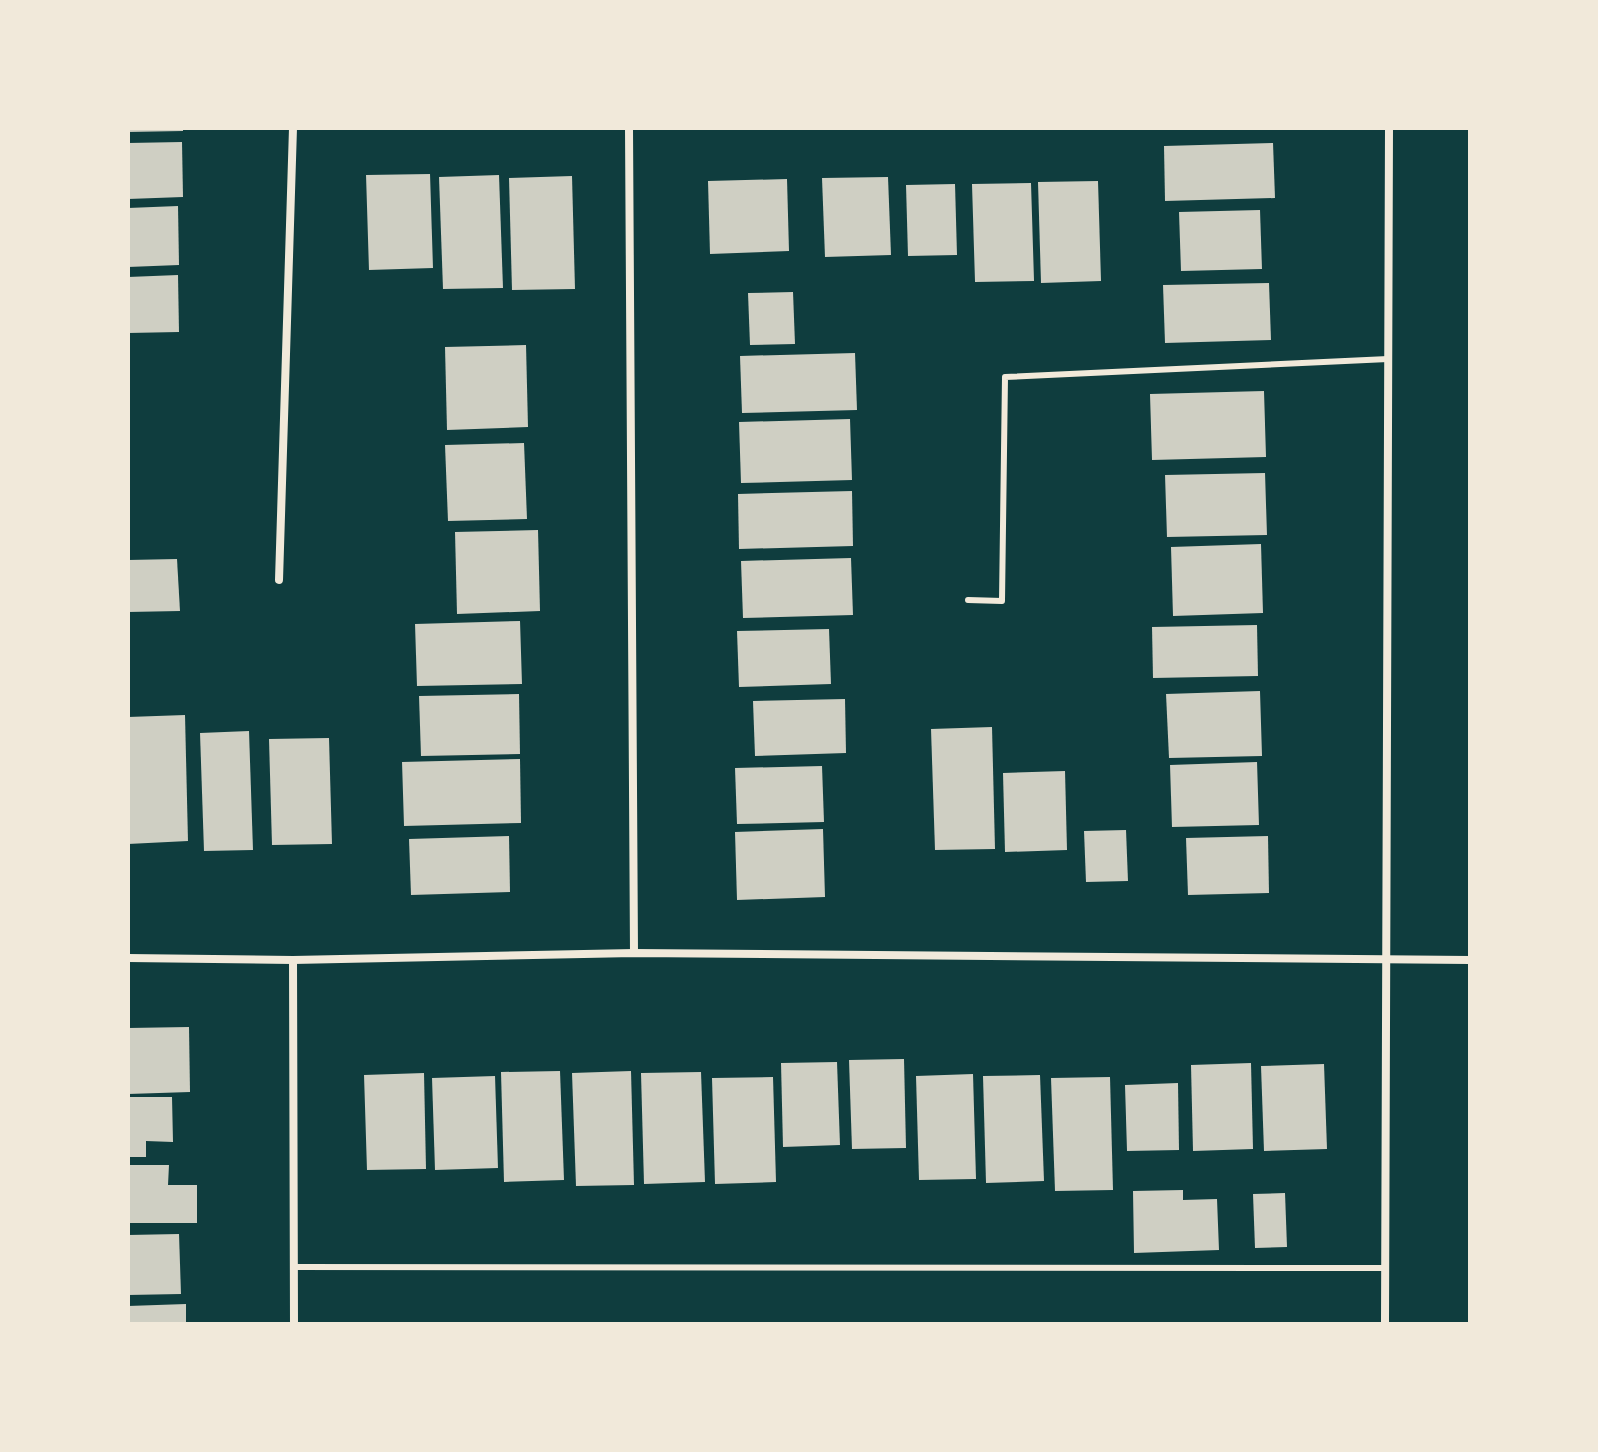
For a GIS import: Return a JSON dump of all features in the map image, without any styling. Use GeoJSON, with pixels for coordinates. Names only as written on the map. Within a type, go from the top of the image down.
{"type":"FeatureCollection","features":[{"type":"Feature","properties":{"kind":"street"},"geometry":{"type":"LineString","coordinates":[[279,580],[293,128]]}},
{"type":"Feature","properties":{"kind":"street"},"geometry":{"type":"LineString","coordinates":[[629,128],[634,953]]}},
{"type":"Feature","properties":{"kind":"street"},"geometry":{"type":"LineString","coordinates":[[1385,1324],[1389,128]]}},
{"type":"Feature","properties":{"kind":"street"},"geometry":{"type":"LineString","coordinates":[[128,958],[293,960],[634,953],[1470,960]]}},
{"type":"Feature","properties":{"kind":"street"},"geometry":{"type":"LineString","coordinates":[[293,960],[294,1324]]}},
{"type":"Feature","properties":{"kind":"lane"},"geometry":{"type":"LineString","coordinates":[[968,600],[1002,601],[1005,377],[1388,359]]}},
{"type":"Feature","properties":{"kind":"lane"},"geometry":{"type":"LineString","coordinates":[[294,1267],[1384,1268]]}},
{"type":"Feature","properties":{"kind":"building"},"geometry":{"type":"Polygon","coordinates":[[[128,128],[183,128],[183,131],[128,132],[128,128]]]}},
{"type":"Feature","properties":{"kind":"building"},"geometry":{"type":"Polygon","coordinates":[[[182,142],[183,197],[128,199],[128,143],[182,142]]]}},
{"type":"Feature","properties":{"kind":"building"},"geometry":{"type":"Polygon","coordinates":[[[1273,143],[1275,198],[1165,201],[1164,146],[1273,143]]]}},
{"type":"Feature","properties":{"kind":"building"},"geometry":{"type":"Polygon","coordinates":[[[430,174],[433,268],[369,270],[366,175],[430,174]]]}},
{"type":"Feature","properties":{"kind":"building"},"geometry":{"type":"Polygon","coordinates":[[[499,175],[503,288],[443,289],[439,177],[499,175]]]}},
{"type":"Feature","properties":{"kind":"building"},"geometry":{"type":"Polygon","coordinates":[[[572,176],[575,289],[512,290],[509,178],[572,176]]]}},
{"type":"Feature","properties":{"kind":"building"},"geometry":{"type":"Polygon","coordinates":[[[888,177],[891,255],[825,257],[822,178],[888,177]]]}},
{"type":"Feature","properties":{"kind":"building"},"geometry":{"type":"Polygon","coordinates":[[[787,179],[789,251],[710,254],[708,181],[787,179]]]}},
{"type":"Feature","properties":{"kind":"building"},"geometry":{"type":"Polygon","coordinates":[[[1098,181],[1101,281],[1041,283],[1038,182],[1098,181]]]}},
{"type":"Feature","properties":{"kind":"building"},"geometry":{"type":"Polygon","coordinates":[[[1031,183],[1034,281],[975,282],[972,184],[1031,183]]]}},
{"type":"Feature","properties":{"kind":"building"},"geometry":{"type":"Polygon","coordinates":[[[955,184],[957,255],[908,256],[906,185],[955,184]]]}},
{"type":"Feature","properties":{"kind":"building"},"geometry":{"type":"Polygon","coordinates":[[[178,206],[179,265],[128,267],[128,208],[178,206]]]}},
{"type":"Feature","properties":{"kind":"building"},"geometry":{"type":"Polygon","coordinates":[[[1260,210],[1262,269],[1181,271],[1179,212],[1260,210]]]}},
{"type":"Feature","properties":{"kind":"building"},"geometry":{"type":"Polygon","coordinates":[[[178,275],[179,332],[128,333],[128,277],[178,275]]]}},
{"type":"Feature","properties":{"kind":"building"},"geometry":{"type":"Polygon","coordinates":[[[1269,283],[1271,340],[1165,343],[1163,285],[1269,283]]]}},
{"type":"Feature","properties":{"kind":"building"},"geometry":{"type":"Polygon","coordinates":[[[793,292],[795,344],[750,345],[748,293],[793,292]]]}},
{"type":"Feature","properties":{"kind":"building"},"geometry":{"type":"Polygon","coordinates":[[[526,345],[528,427],[447,430],[445,347],[526,345]]]}},
{"type":"Feature","properties":{"kind":"building"},"geometry":{"type":"Polygon","coordinates":[[[855,353],[857,410],[742,413],[740,356],[855,353]]]}},
{"type":"Feature","properties":{"kind":"building"},"geometry":{"type":"Polygon","coordinates":[[[1264,391],[1266,457],[1152,460],[1150,394],[1264,391]]]}},
{"type":"Feature","properties":{"kind":"building"},"geometry":{"type":"Polygon","coordinates":[[[850,419],[852,480],[741,483],[739,422],[850,419]]]}},
{"type":"Feature","properties":{"kind":"building"},"geometry":{"type":"Polygon","coordinates":[[[524,443],[527,519],[448,521],[445,445],[524,443]]]}},
{"type":"Feature","properties":{"kind":"building"},"geometry":{"type":"Polygon","coordinates":[[[1265,473],[1267,535],[1167,537],[1165,475],[1265,473]]]}},
{"type":"Feature","properties":{"kind":"building"},"geometry":{"type":"Polygon","coordinates":[[[852,491],[853,546],[739,549],[738,494],[852,491]]]}},
{"type":"Feature","properties":{"kind":"building"},"geometry":{"type":"Polygon","coordinates":[[[538,530],[540,611],[457,614],[455,532],[538,530]]]}},
{"type":"Feature","properties":{"kind":"building"},"geometry":{"type":"Polygon","coordinates":[[[1261,544],[1263,613],[1173,616],[1171,547],[1261,544]]]}},
{"type":"Feature","properties":{"kind":"building"},"geometry":{"type":"Polygon","coordinates":[[[851,558],[853,615],[743,618],[741,561],[851,558]]]}},
{"type":"Feature","properties":{"kind":"building"},"geometry":{"type":"Polygon","coordinates":[[[177,559],[180,611],[128,612],[128,560],[177,559]]]}},
{"type":"Feature","properties":{"kind":"building"},"geometry":{"type":"Polygon","coordinates":[[[520,621],[522,684],[417,686],[415,624],[520,621]]]}},
{"type":"Feature","properties":{"kind":"building"},"geometry":{"type":"Polygon","coordinates":[[[1257,625],[1258,676],[1153,678],[1152,627],[1257,625]]]}},
{"type":"Feature","properties":{"kind":"building"},"geometry":{"type":"Polygon","coordinates":[[[829,629],[831,684],[739,687],[737,631],[829,629]]]}},
{"type":"Feature","properties":{"kind":"building"},"geometry":{"type":"Polygon","coordinates":[[[1260,691],[1262,756],[1169,758],[1166,694],[1260,691]]]}},
{"type":"Feature","properties":{"kind":"building"},"geometry":{"type":"Polygon","coordinates":[[[519,694],[520,754],[421,756],[419,696],[519,694]]]}},
{"type":"Feature","properties":{"kind":"building"},"geometry":{"type":"Polygon","coordinates":[[[845,699],[846,753],[755,756],[753,701],[845,699]]]}},
{"type":"Feature","properties":{"kind":"building"},"geometry":{"type":"Polygon","coordinates":[[[185,715],[188,841],[128,844],[128,717],[185,715]]]}},
{"type":"Feature","properties":{"kind":"building"},"geometry":{"type":"Polygon","coordinates":[[[992,727],[995,849],[935,850],[931,729],[992,727]]]}},
{"type":"Feature","properties":{"kind":"building"},"geometry":{"type":"Polygon","coordinates":[[[249,731],[253,850],[204,851],[200,733],[249,731]]]}},
{"type":"Feature","properties":{"kind":"building"},"geometry":{"type":"Polygon","coordinates":[[[329,738],[332,844],[272,845],[269,739],[329,738]]]}},
{"type":"Feature","properties":{"kind":"building"},"geometry":{"type":"Polygon","coordinates":[[[520,759],[521,823],[404,826],[402,762],[520,759]]]}},
{"type":"Feature","properties":{"kind":"building"},"geometry":{"type":"Polygon","coordinates":[[[1257,762],[1259,825],[1172,827],[1170,765],[1257,762]]]}},
{"type":"Feature","properties":{"kind":"building"},"geometry":{"type":"Polygon","coordinates":[[[822,766],[824,822],[737,824],[735,768],[822,766]]]}},
{"type":"Feature","properties":{"kind":"building"},"geometry":{"type":"Polygon","coordinates":[[[1065,771],[1067,850],[1005,852],[1003,773],[1065,771]]]}},
{"type":"Feature","properties":{"kind":"building"},"geometry":{"type":"Polygon","coordinates":[[[823,829],[825,897],[737,900],[735,832],[823,829]]]}},
{"type":"Feature","properties":{"kind":"building"},"geometry":{"type":"Polygon","coordinates":[[[1126,830],[1128,881],[1086,882],[1084,831],[1126,830]]]}},
{"type":"Feature","properties":{"kind":"building"},"geometry":{"type":"Polygon","coordinates":[[[509,836],[510,892],[411,895],[409,839],[509,836]]]}},
{"type":"Feature","properties":{"kind":"building"},"geometry":{"type":"Polygon","coordinates":[[[1268,836],[1269,893],[1188,895],[1186,838],[1268,836]]]}},
{"type":"Feature","properties":{"kind":"building"},"geometry":{"type":"Polygon","coordinates":[[[189,1027],[190,1092],[128,1094],[128,1028],[189,1027]]]}},
{"type":"Feature","properties":{"kind":"building"},"geometry":{"type":"Polygon","coordinates":[[[904,1059],[906,1148],[852,1149],[849,1060],[904,1059]]]}},
{"type":"Feature","properties":{"kind":"building"},"geometry":{"type":"Polygon","coordinates":[[[837,1062],[840,1145],[783,1147],[781,1063],[837,1062]]]}},
{"type":"Feature","properties":{"kind":"building"},"geometry":{"type":"Polygon","coordinates":[[[1251,1063],[1253,1149],[1193,1151],[1191,1065],[1251,1063]]]}},
{"type":"Feature","properties":{"kind":"building"},"geometry":{"type":"Polygon","coordinates":[[[1324,1064],[1327,1149],[1264,1151],[1261,1066],[1324,1064]]]}},
{"type":"Feature","properties":{"kind":"building"},"geometry":{"type":"Polygon","coordinates":[[[560,1071],[564,1180],[504,1182],[501,1072],[560,1071]]]}},
{"type":"Feature","properties":{"kind":"building"},"geometry":{"type":"Polygon","coordinates":[[[631,1071],[634,1185],[576,1186],[572,1073],[631,1071]]]}},
{"type":"Feature","properties":{"kind":"building"},"geometry":{"type":"Polygon","coordinates":[[[701,1072],[705,1182],[644,1184],[641,1073],[701,1072]]]}},
{"type":"Feature","properties":{"kind":"building"},"geometry":{"type":"Polygon","coordinates":[[[424,1073],[426,1169],[367,1170],[364,1075],[424,1073]]]}},
{"type":"Feature","properties":{"kind":"building"},"geometry":{"type":"Polygon","coordinates":[[[973,1074],[976,1179],[919,1180],[916,1076],[973,1074]]]}},
{"type":"Feature","properties":{"kind":"building"},"geometry":{"type":"Polygon","coordinates":[[[1040,1075],[1044,1181],[986,1183],[983,1076],[1040,1075]]]}},
{"type":"Feature","properties":{"kind":"building"},"geometry":{"type":"Polygon","coordinates":[[[495,1076],[498,1168],[435,1170],[432,1078],[495,1076]]]}},
{"type":"Feature","properties":{"kind":"building"},"geometry":{"type":"Polygon","coordinates":[[[773,1077],[776,1182],[715,1184],[712,1078],[773,1077]]]}},
{"type":"Feature","properties":{"kind":"building"},"geometry":{"type":"Polygon","coordinates":[[[1110,1077],[1113,1190],[1055,1191],[1051,1078],[1110,1077]]]}},
{"type":"Feature","properties":{"kind":"building"},"geometry":{"type":"Polygon","coordinates":[[[1178,1083],[1179,1150],[1127,1151],[1125,1085],[1178,1083]]]}},
{"type":"Feature","properties":{"kind":"building"},"geometry":{"type":"Polygon","coordinates":[[[128,1097],[172,1097],[173,1142],[146,1141],[146,1157],[128,1157],[128,1097]]]}},
{"type":"Feature","properties":{"kind":"building"},"geometry":{"type":"Polygon","coordinates":[[[128,1165],[169,1165],[168,1185],[197,1185],[197,1223],[128,1223],[128,1165]]]}},
{"type":"Feature","properties":{"kind":"building"},"geometry":{"type":"Polygon","coordinates":[[[1183,1190],[1183,1200],[1217,1199],[1219,1250],[1134,1253],[1133,1191],[1183,1190]]]}},
{"type":"Feature","properties":{"kind":"building"},"geometry":{"type":"Polygon","coordinates":[[[1285,1193],[1287,1247],[1255,1248],[1253,1194],[1285,1193]]]}},
{"type":"Feature","properties":{"kind":"building"},"geometry":{"type":"Polygon","coordinates":[[[179,1234],[181,1294],[128,1295],[128,1235],[179,1234]]]}},
{"type":"Feature","properties":{"kind":"building"},"geometry":{"type":"Polygon","coordinates":[[[186,1304],[186,1324],[128,1324],[128,1306],[186,1304]]]}}]}
